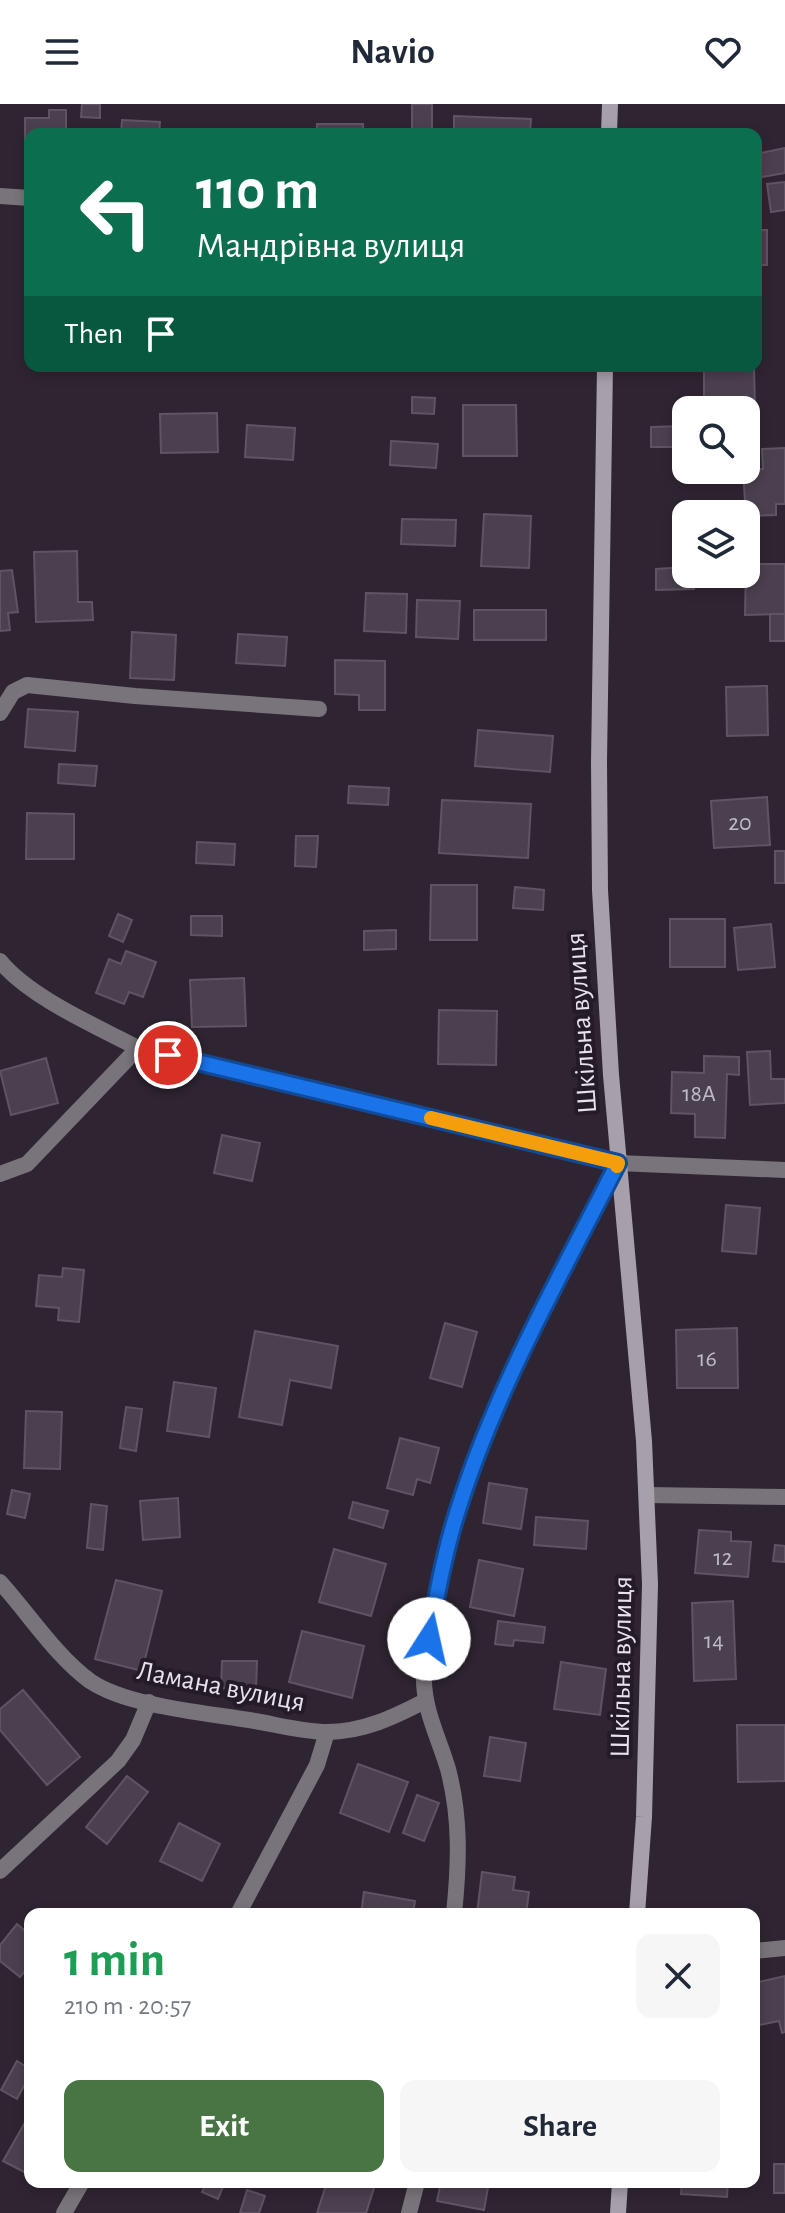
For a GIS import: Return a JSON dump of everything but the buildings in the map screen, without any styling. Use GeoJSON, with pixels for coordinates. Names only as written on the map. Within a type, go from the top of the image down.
{"type":"FeatureCollection","features":[{"type":"Feature","properties":{"kind":"main road"},"geometry":{"type":"LineString","coordinates":[[609,128],[610,104]]}},
{"type":"Feature","properties":{"kind":"main road","name":"Шкільна вулиця"},"geometry":{"type":"LineString","coordinates":[[605,372],[600,890],[618,1163],[639,1383],[650,1584],[644,1817],[637,1908]]}},
{"type":"Feature","properties":{"kind":"main road"},"geometry":{"type":"LineString","coordinates":[[618,2213],[620,2188]]}},
{"type":"Feature","properties":{"kind":"street"},"geometry":{"type":"LineString","coordinates":[[0,196],[24,198]]}},
{"type":"Feature","properties":{"kind":"street"},"geometry":{"type":"LineString","coordinates":[[0,713],[13,692],[27,685],[319,709]]}},
{"type":"Feature","properties":{"kind":"street"},"geometry":{"type":"LineString","coordinates":[[0,961],[12,975],[32,989],[138,1048],[618,1163],[785,1170]]}},
{"type":"Feature","properties":{"kind":"street"},"geometry":{"type":"LineString","coordinates":[[0,1174],[27,1164],[138,1048]]}},
{"type":"Feature","properties":{"kind":"street"},"geometry":{"type":"LineString","coordinates":[[454,1908],[459,1843],[455,1802],[425,1701],[424,1675],[437,1592],[456,1514],[475,1460],[516,1364],[618,1163]]}},
{"type":"Feature","properties":{"kind":"street"},"geometry":{"type":"LineString","coordinates":[[647,1495],[785,1497]]}},
{"type":"Feature","properties":{"kind":"street","name":"Ламана вулиця"},"geometry":{"type":"LineString","coordinates":[[0,1582],[60,1652],[90,1680],[104,1689],[149,1702],[327,1732],[360,1729],[379,1723],[425,1701]]}},
{"type":"Feature","properties":{"kind":"street"},"geometry":{"type":"LineString","coordinates":[[0,1871],[118,1761],[133,1740],[149,1702]]}},
{"type":"Feature","properties":{"kind":"street"},"geometry":{"type":"LineString","coordinates":[[241,1908],[317,1765],[327,1732]]}},
{"type":"Feature","properties":{"kind":"street"},"geometry":{"type":"LineString","coordinates":[[760,1950],[785,1948]]}},
{"type":"Feature","properties":{"kind":"street"},"geometry":{"type":"LineString","coordinates":[[64,2213],[79,2188]]}},
{"type":"Feature","properties":{"kind":"street"},"geometry":{"type":"LineString","coordinates":[[409,2213],[415,2188]]}},
{"type":"Feature","properties":{"kind":"slow traffic"},"geometry":{"type":"LineString","coordinates":[[431,1118],[618,1163],[617,1166]]}},
{"type":"Feature","properties":{"kind":"route"},"geometry":{"type":"LineString","coordinates":[[168,1055],[618,1163],[490,1422],[456,1514],[429,1639]]}}]}
